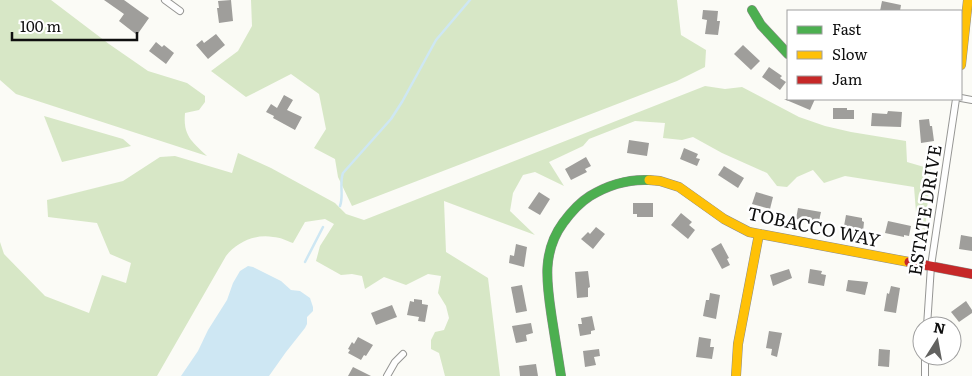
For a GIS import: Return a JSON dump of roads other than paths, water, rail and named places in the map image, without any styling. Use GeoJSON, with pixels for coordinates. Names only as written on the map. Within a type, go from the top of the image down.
{"type":"FeatureCollection","features":[{"type":"Feature","properties":{"kind":"street"},"geometry":{"type":"LineString","coordinates":[[165,0],[180,10]]}},
{"type":"Feature","properties":{"kind":"street"},"geometry":{"type":"LineString","coordinates":[[962,56],[968,0]]}},
{"type":"Feature","properties":{"kind":"street"},"geometry":{"type":"LineString","coordinates":[[752,10],[762,25],[787,53]]}},
{"type":"Feature","properties":{"kind":"street","name":"ESTATE DRIVE"},"geometry":{"type":"LineString","coordinates":[[928,316],[931,266],[956,100]]}},
{"type":"Feature","properties":{"kind":"street","name":"TOBACCO WAY"},"geometry":{"type":"LineString","coordinates":[[561,376],[547,286],[548,258],[551,247],[563,223],[581,203],[592,194],[616,183],[643,179],[666,183],[694,195],[726,222],[759,234],[972,274]]}},
{"type":"Feature","properties":{"kind":"street"},"geometry":{"type":"LineString","coordinates":[[736,376],[738,344],[759,234]]}},
{"type":"Feature","properties":{"kind":"street"},"geometry":{"type":"LineString","coordinates":[[387,376],[395,362],[403,354]]}},
{"type":"Feature","properties":{"kind":"water"},"geometry":{"type":"Polygon","coordinates":[[[248,266],[281,281],[291,290],[300,291],[310,298],[313,311],[307,317],[305,328],[269,376],[181,376],[198,351],[208,330],[227,300],[240,271],[248,266]]]}},
{"type":"Feature","properties":{"kind":"waterway"},"geometry":{"type":"LineString","coordinates":[[340,206],[343,173],[391,119],[436,40],[470,0]]}},
{"type":"Feature","properties":{"kind":"waterway"},"geometry":{"type":"LineString","coordinates":[[305,262],[323,227]]}}]}
